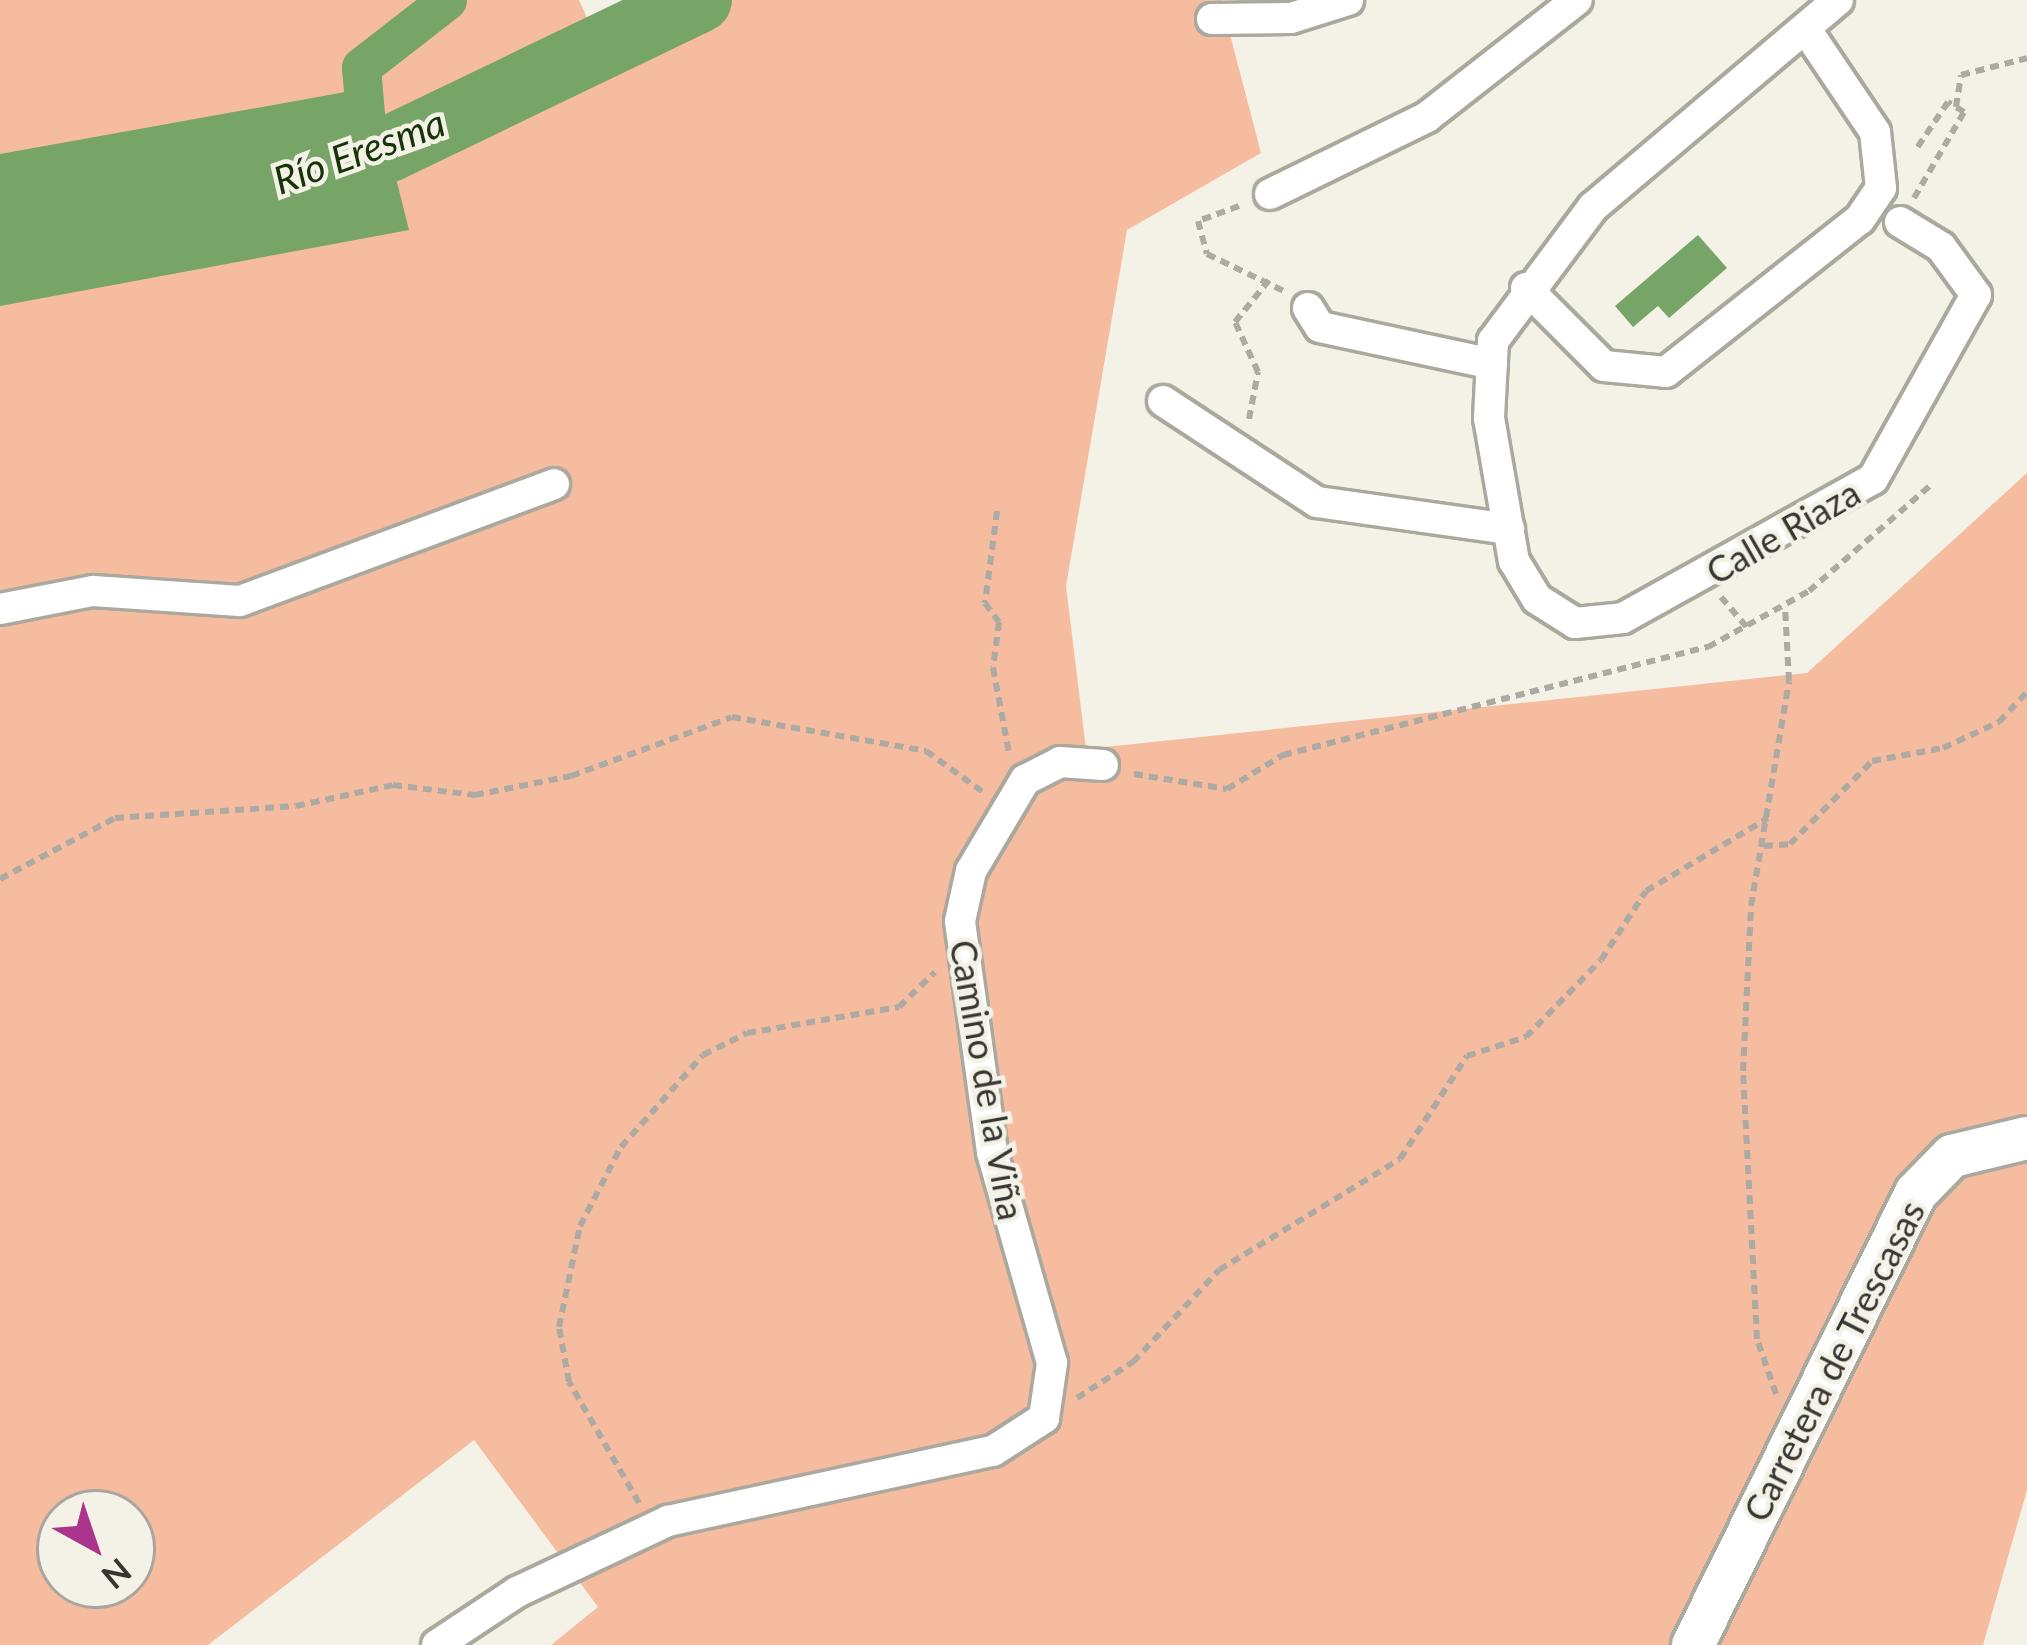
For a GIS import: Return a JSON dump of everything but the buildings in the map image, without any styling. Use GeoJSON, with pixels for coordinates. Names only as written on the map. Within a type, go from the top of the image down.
{"type":"FeatureCollection","features":[{"type":"Feature","properties":{"kind":"street"},"geometry":{"type":"LineString","coordinates":[[1212,19],[1292,18],[1348,0]]}},
{"type":"Feature","properties":{"kind":"street"},"geometry":{"type":"LineString","coordinates":[[1263,197],[1427,117],[1577,0]]}},
{"type":"Feature","properties":{"kind":"street","name":"Calle Riaza"},"geometry":{"type":"LineString","coordinates":[[1526,288],[1604,366],[1666,372],[1860,219],[1885,164],[1822,10],[1593,207],[1526,288],[1493,341],[1508,529],[1537,599],[1575,623],[1623,618],[1705,577],[1873,479],[1966,329],[1970,280],[1900,221]]}},
{"type":"Feature","properties":{"kind":"street"},"geometry":{"type":"LineString","coordinates":[[1308,308],[1319,327],[1492,364]]}},
{"type":"Feature","properties":{"kind":"street"},"geometry":{"type":"LineString","coordinates":[[1163,401],[1242,458],[1317,502],[1508,529]]}},
{"type":"Feature","properties":{"kind":"street"},"geometry":{"type":"LineString","coordinates":[[0,609],[93,591],[240,601],[554,484]]}},
{"type":"Feature","properties":{"kind":"street"},"geometry":{"type":"LineString","coordinates":[[1010,802],[1060,762],[1103,765]]}},
{"type":"Feature","properties":{"kind":"street","name":"Camino de la Viña"},"geometry":{"type":"LineString","coordinates":[[1010,802],[964,893],[960,938],[992,1152],[1052,1363],[1050,1405]]}},
{"type":"Feature","properties":{"kind":"street","name":"Carretera de Trescasas"},"geometry":{"type":"LineString","coordinates":[[1694,1645],[1802,1420],[1932,1172],[1974,1144],[2027,1138]]}},
{"type":"Feature","properties":{"kind":"street"},"geometry":{"type":"LineString","coordinates":[[437,1645],[652,1527],[993,1451],[1035,1430],[1050,1405]]}},
{"type":"Feature","properties":{"kind":"path"},"geometry":{"type":"LineString","coordinates":[[1957,107],[1961,75],[2027,58]]}},
{"type":"Feature","properties":{"kind":"path"},"geometry":{"type":"LineString","coordinates":[[1900,221],[1964,112],[1948,102],[1915,151]]}},
{"type":"Feature","properties":{"kind":"path"},"geometry":{"type":"LineString","coordinates":[[1263,197],[1198,221],[1202,243],[1221,269],[1268,280],[1308,308]]}},
{"type":"Feature","properties":{"kind":"path"},"geometry":{"type":"LineString","coordinates":[[1242,458],[1258,372],[1235,322],[1268,280]]}},
{"type":"Feature","properties":{"kind":"path"},"geometry":{"type":"LineString","coordinates":[[1103,765],[1226,789],[1283,755],[1750,631],[1785,608],[1931,484]]}},
{"type":"Feature","properties":{"kind":"path"},"geometry":{"type":"LineString","coordinates":[[998,511],[985,603],[998,622],[993,668],[1010,802]]}},
{"type":"Feature","properties":{"kind":"path"},"geometry":{"type":"LineString","coordinates":[[1705,577],[1750,631]]}},
{"type":"Feature","properties":{"kind":"path"},"geometry":{"type":"LineString","coordinates":[[1785,608],[1789,681],[1763,846],[1743,1071],[1757,1339],[1772,1389],[1802,1420]]}},
{"type":"Feature","properties":{"kind":"path"},"geometry":{"type":"LineString","coordinates":[[1763,846],[1790,844],[1871,761],[1943,748],[1999,722],[2027,692]]}},
{"type":"Feature","properties":{"kind":"path"},"geometry":{"type":"LineString","coordinates":[[0,879],[115,818],[296,806],[393,785],[475,795],[571,776],[732,717],[938,755],[1010,802]]}},
{"type":"Feature","properties":{"kind":"path"},"geometry":{"type":"LineString","coordinates":[[1050,1405],[1099,1389],[1219,1270],[1400,1160],[1467,1056],[1526,1037],[1600,960],[1646,891],[1768,818]]}},
{"type":"Feature","properties":{"kind":"path"},"geometry":{"type":"LineString","coordinates":[[652,1527],[560,1354],[580,1226],[621,1147],[703,1055],[747,1033],[899,1007],[960,938]]}},
{"type":"Feature","properties":{"kind":"shaded area"},"geometry":{"type":"Polygon","coordinates":[[[0,0],[579,0],[596,38],[677,0],[1221,0],[1261,153],[1127,230],[1066,586],[1086,749],[1807,673],[2027,473],[2027,1490],[1983,1645],[551,1645],[598,1607],[474,1440],[208,1645],[0,1645],[0,0]]]}},
{"type":"Feature","properties":{"kind":"water"},"geometry":{"type":"Polygon","coordinates":[[[373,87],[409,230],[0,306],[0,154],[373,87]]]}},
{"type":"Feature","properties":{"kind":"water"},"geometry":{"type":"Polygon","coordinates":[[[1698,235],[1727,268],[1669,318],[1658,306],[1633,327],[1615,306],[1698,235]]]}},
{"type":"Feature","properties":{"kind":"waterway"},"geometry":{"type":"LineString","coordinates":[[367,137],[361,67],[447,0]]}},
{"type":"Feature","properties":{"kind":"waterway","name":"Río Eresma"},"geometry":{"type":"LineString","coordinates":[[306,173],[389,149],[699,0]]}}]}
